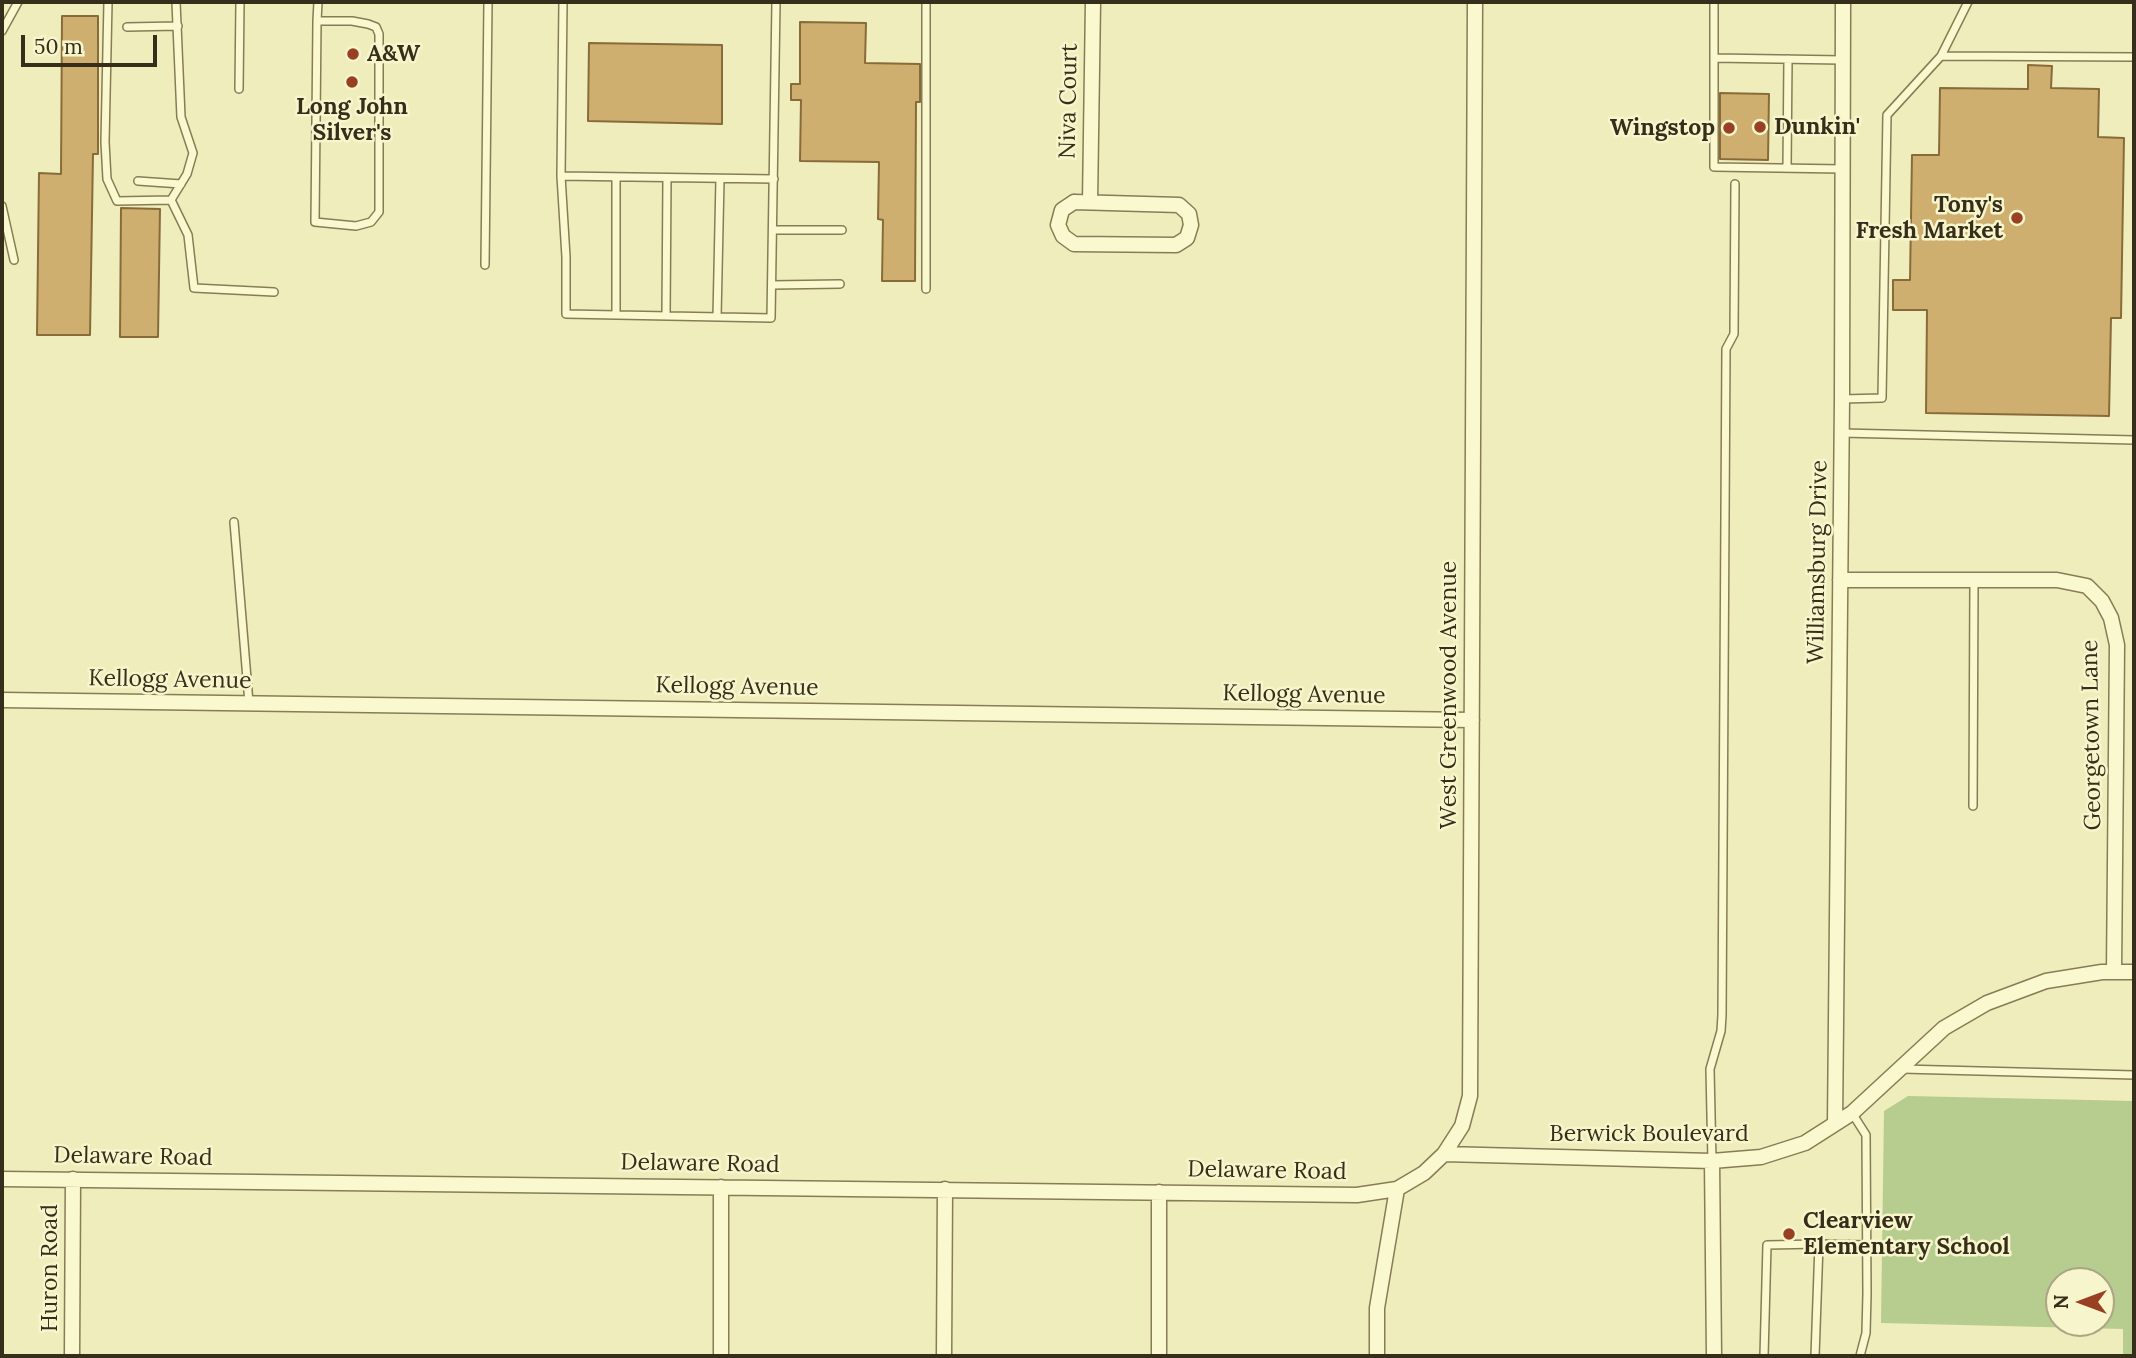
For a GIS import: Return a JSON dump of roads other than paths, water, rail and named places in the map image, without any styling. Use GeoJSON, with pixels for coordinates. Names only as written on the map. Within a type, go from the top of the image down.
{"type":"FeatureCollection","features":[{"type":"Feature","properties":{"kind":"street","name":"Niva Court"},"geometry":{"type":"LineString","coordinates":[[1090,202],[1093,2]]}},
{"type":"Feature","properties":{"kind":"street","name":"West Greenwood Avenue"},"geometry":{"type":"LineString","coordinates":[[1397,1189],[1424,1173],[1444,1154],[1462,1126],[1470,1096],[1475,2]]}},
{"type":"Feature","properties":{"kind":"street","name":"Williamsburg Drive"},"geometry":{"type":"LineString","coordinates":[[1835,1124],[1843,2]]}},
{"type":"Feature","properties":{"kind":"street"},"geometry":{"type":"LineString","coordinates":[[1074,202],[1090,202],[1179,205],[1189,214],[1191,225],[1187,238],[1176,245],[1074,244],[1063,236],[1058,225],[1062,210],[1074,202]]}},
{"type":"Feature","properties":{"kind":"street","name":"Georgetown Lane"},"geometry":{"type":"LineString","coordinates":[[1840,580],[2057,580],[2087,586],[2102,601],[2111,618],[2117,645],[2114,972]]}},
{"type":"Feature","properties":{"kind":"street","name":"Kellogg Avenue"},"geometry":{"type":"LineString","coordinates":[[2,700],[1472,720]]}},
{"type":"Feature","properties":{"kind":"street","name":"Berwick Boulevard"},"geometry":{"type":"LineString","coordinates":[[1444,1154],[1712,1161],[1761,1157],[1805,1143],[1835,1124],[1901,1069],[1944,1028],[1987,1003],[2046,981],[2102,972],[2134,972]]}},
{"type":"Feature","properties":{"kind":"street"},"geometry":{"type":"LineString","coordinates":[[1712,1161],[1714,1356]]}},
{"type":"Feature","properties":{"kind":"street","name":"Delaware Road"},"geometry":{"type":"LineString","coordinates":[[2,1178],[1357,1195],[1397,1189]]}},
{"type":"Feature","properties":{"kind":"street","name":"Huron Road"},"geometry":{"type":"LineString","coordinates":[[72,1356],[73,1179]]}},
{"type":"Feature","properties":{"kind":"street"},"geometry":{"type":"LineString","coordinates":[[721,1187],[721,1356]]}},
{"type":"Feature","properties":{"kind":"street"},"geometry":{"type":"LineString","coordinates":[[944,1356],[945,1189]]}},
{"type":"Feature","properties":{"kind":"street"},"geometry":{"type":"LineString","coordinates":[[1377,1356],[1377,1308],[1397,1189]]}},
{"type":"Feature","properties":{"kind":"street"},"geometry":{"type":"LineString","coordinates":[[1158,1356],[1159,1192]]}},
{"type":"Feature","properties":{"kind":"lane"},"geometry":{"type":"LineString","coordinates":[[2,31],[19,2]]}},
{"type":"Feature","properties":{"kind":"lane"},"geometry":{"type":"LineString","coordinates":[[108,2],[107,179],[117,201],[171,200]]}},
{"type":"Feature","properties":{"kind":"lane"},"geometry":{"type":"LineString","coordinates":[[171,200],[187,174],[192,153],[181,117],[176,2]]}},
{"type":"Feature","properties":{"kind":"lane"},"geometry":{"type":"LineString","coordinates":[[239,89],[240,2]]}},
{"type":"Feature","properties":{"kind":"lane"},"geometry":{"type":"LineString","coordinates":[[317,21],[369,24],[376,27],[379,34],[379,212],[371,222],[356,226],[315,222],[317,21],[318,2]]}},
{"type":"Feature","properties":{"kind":"lane"},"geometry":{"type":"LineString","coordinates":[[485,265],[488,2]]}},
{"type":"Feature","properties":{"kind":"lane"},"geometry":{"type":"LineString","coordinates":[[563,2],[561,176],[566,314],[771,318],[776,2]]}},
{"type":"Feature","properties":{"kind":"lane"},"geometry":{"type":"LineString","coordinates":[[926,2],[926,289]]}},
{"type":"Feature","properties":{"kind":"lane"},"geometry":{"type":"LineString","coordinates":[[1714,2],[1714,167],[1843,169]]}},
{"type":"Feature","properties":{"kind":"lane"},"geometry":{"type":"LineString","coordinates":[[1842,399],[1882,398],[1887,114],[1941,56],[1968,2]]}},
{"type":"Feature","properties":{"kind":"lane"},"geometry":{"type":"LineString","coordinates":[[127,27],[178,26]]}},
{"type":"Feature","properties":{"kind":"lane"},"geometry":{"type":"LineString","coordinates":[[1941,56],[2134,57]]}},
{"type":"Feature","properties":{"kind":"lane"},"geometry":{"type":"LineString","coordinates":[[1714,58],[1843,60]]}},
{"type":"Feature","properties":{"kind":"lane"},"geometry":{"type":"LineString","coordinates":[[1787,169],[1788,59]]}},
{"type":"Feature","properties":{"kind":"lane"},"geometry":{"type":"LineString","coordinates":[[561,176],[774,180]]}},
{"type":"Feature","properties":{"kind":"lane"},"geometry":{"type":"LineString","coordinates":[[616,177],[616,315]]}},
{"type":"Feature","properties":{"kind":"lane"},"geometry":{"type":"LineString","coordinates":[[666,316],[667,178]]}},
{"type":"Feature","properties":{"kind":"lane"},"geometry":{"type":"LineString","coordinates":[[717,317],[720,179]]}},
{"type":"Feature","properties":{"kind":"lane"},"geometry":{"type":"LineString","coordinates":[[138,181],[181,184]]}},
{"type":"Feature","properties":{"kind":"lane"},"geometry":{"type":"LineString","coordinates":[[1712,1161],[1710,1069],[1721,1031],[1722,1016],[1726,349],[1734,334],[1734,184]]}},
{"type":"Feature","properties":{"kind":"lane"},"geometry":{"type":"LineString","coordinates":[[171,200],[188,235],[194,288],[274,292]]}},
{"type":"Feature","properties":{"kind":"lane"},"geometry":{"type":"LineString","coordinates":[[2,206],[14,260]]}},
{"type":"Feature","properties":{"kind":"lane"},"geometry":{"type":"LineString","coordinates":[[773,230],[842,230]]}},
{"type":"Feature","properties":{"kind":"lane"},"geometry":{"type":"LineString","coordinates":[[772,285],[840,284]]}},
{"type":"Feature","properties":{"kind":"lane"},"geometry":{"type":"LineString","coordinates":[[1842,433],[2134,440]]}},
{"type":"Feature","properties":{"kind":"lane"},"geometry":{"type":"LineString","coordinates":[[234,522],[249,704]]}},
{"type":"Feature","properties":{"kind":"lane"},"geometry":{"type":"LineString","coordinates":[[1973,806],[1974,580]]}},
{"type":"Feature","properties":{"kind":"lane"},"geometry":{"type":"LineString","coordinates":[[1901,1069],[2134,1075]]}},
{"type":"Feature","properties":{"kind":"lane"},"geometry":{"type":"LineString","coordinates":[[1852,1112],[1866,1135],[1866,1333],[1860,1356]]}},
{"type":"Feature","properties":{"kind":"lane"},"geometry":{"type":"LineString","coordinates":[[1815,1356],[1818,1244]]}},
{"type":"Feature","properties":{"kind":"lane"},"geometry":{"type":"LineString","coordinates":[[1764,1356],[1767,1245],[1867,1245]]}},
{"type":"Feature","properties":{"kind":"place","name":"A&W"},"geometry":{"type":"Point","coordinates":[353,54]}},
{"type":"Feature","properties":{"kind":"place","name":"Long John Silver's"},"geometry":{"type":"Point","coordinates":[352,82]}},
{"type":"Feature","properties":{"kind":"place","name":"Dunkin'"},"geometry":{"type":"Point","coordinates":[1760,127]}},
{"type":"Feature","properties":{"kind":"place","name":"Wingstop"},"geometry":{"type":"Point","coordinates":[1729,128]}},
{"type":"Feature","properties":{"kind":"place","name":"Tony's Fresh Market"},"geometry":{"type":"Point","coordinates":[2017,218]}},
{"type":"Feature","properties":{"kind":"place","name":"Clearview Elementary School"},"geometry":{"type":"Point","coordinates":[1789,1234]}}]}
